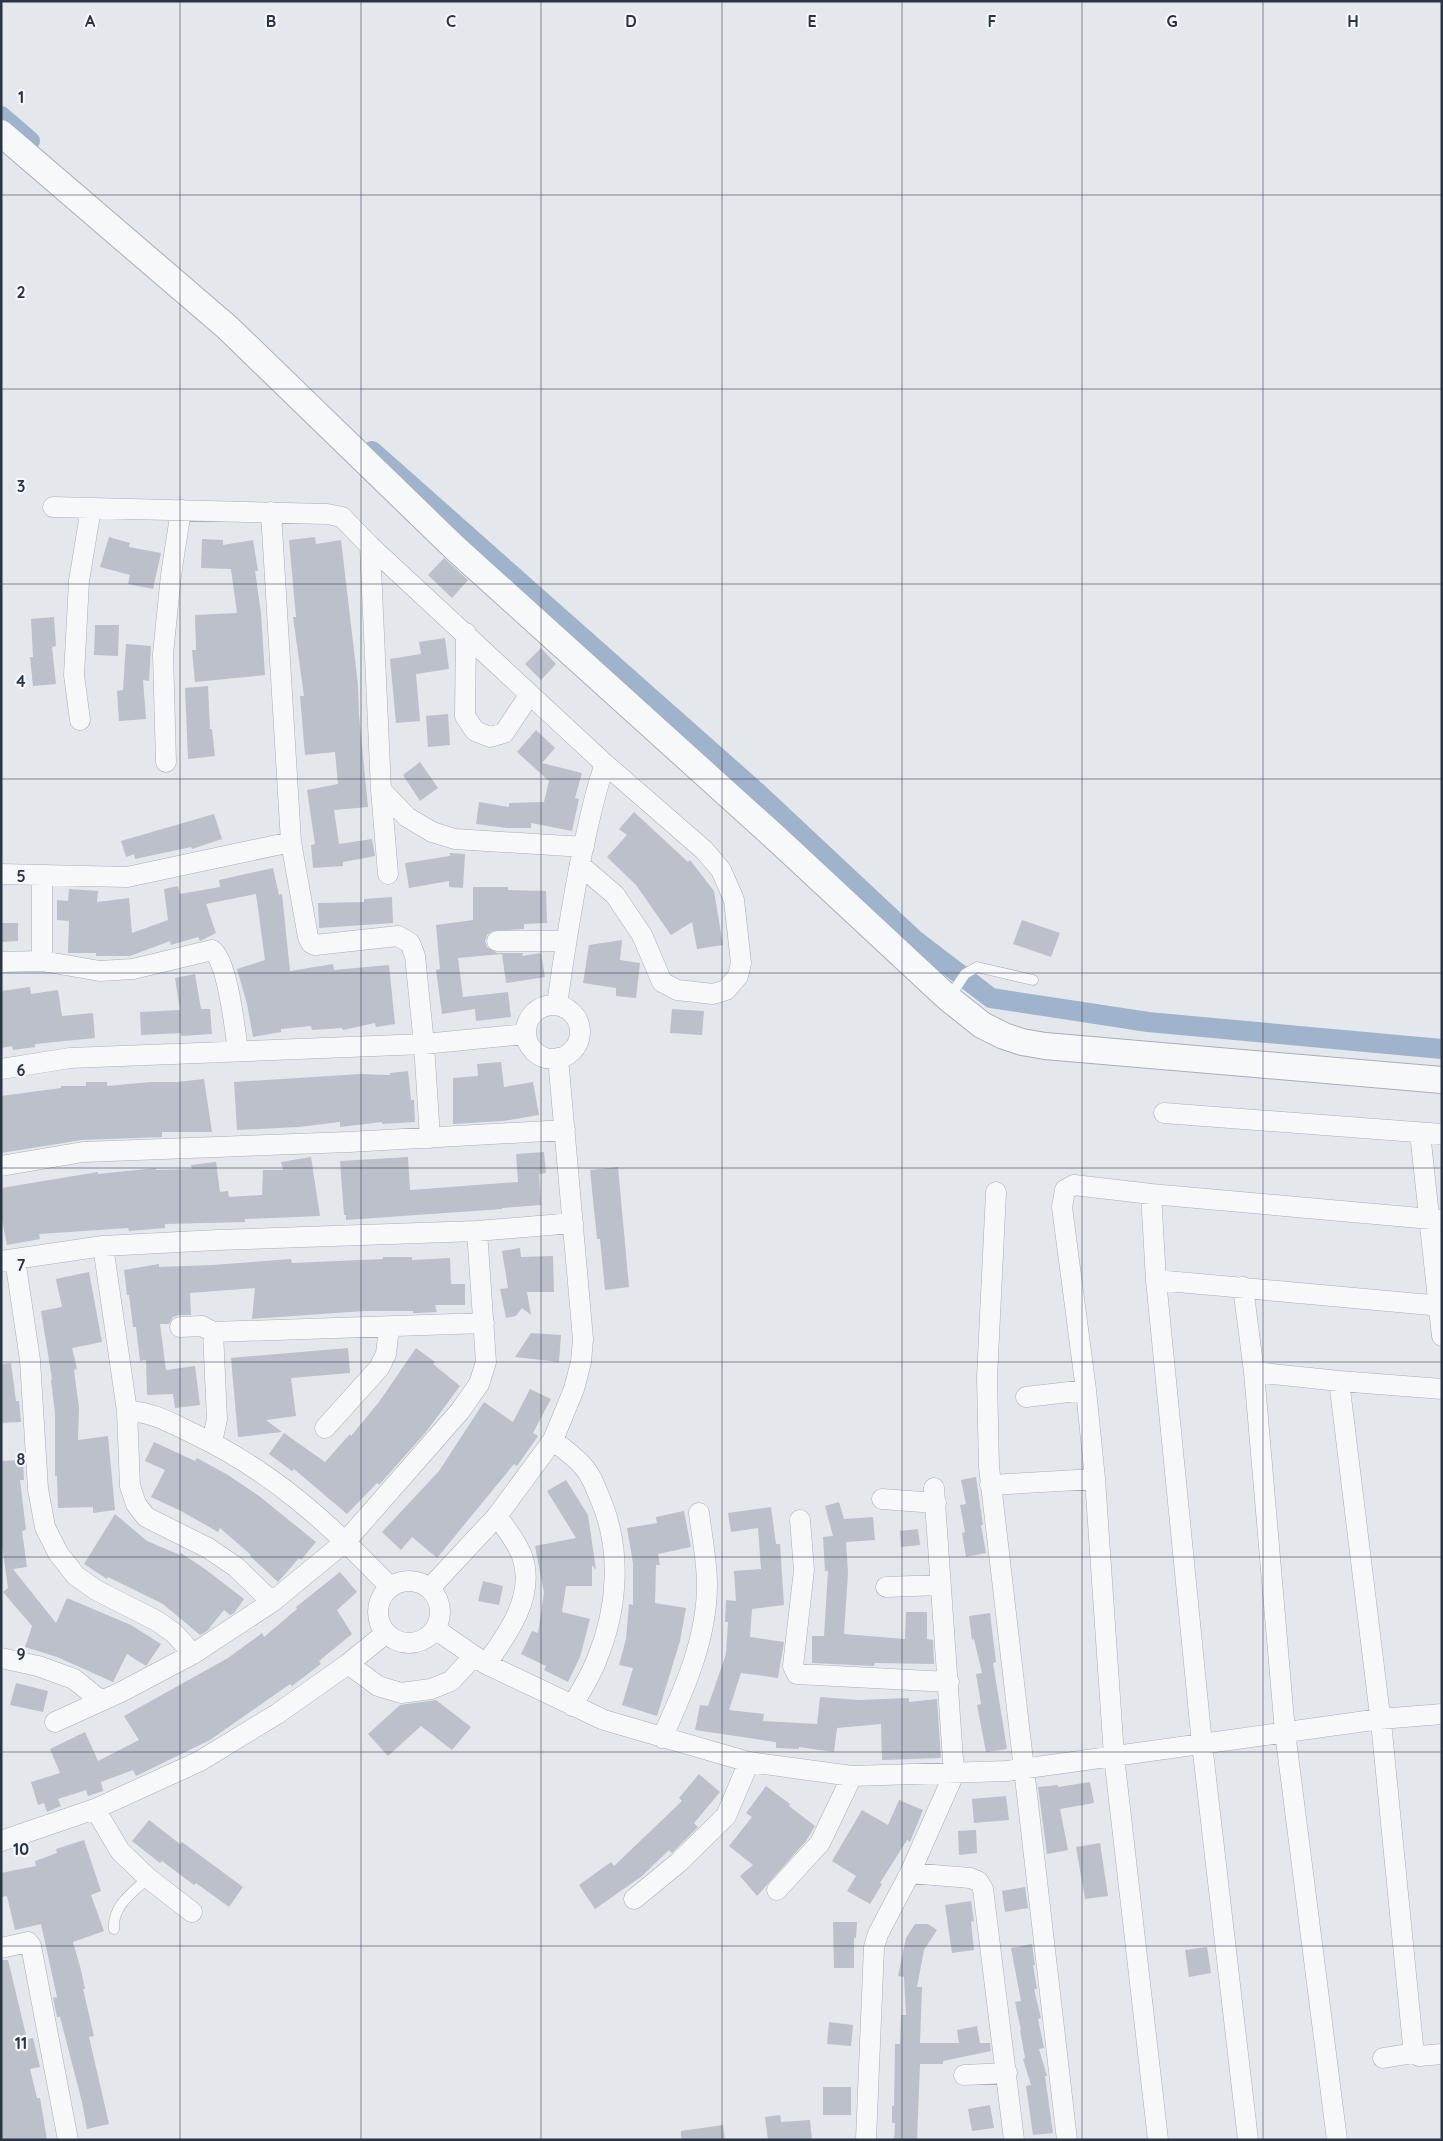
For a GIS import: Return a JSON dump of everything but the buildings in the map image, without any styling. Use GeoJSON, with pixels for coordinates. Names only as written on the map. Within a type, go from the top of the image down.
{"type":"FeatureCollection","features":[{"type":"Feature","properties":{"kind":"street"},"geometry":{"type":"LineString","coordinates":[[1,133],[228,328],[455,548],[761,825],[957,985],[982,1024],[1004,1036],[1022,1042],[1045,1046],[1442,1080]]}},
{"type":"Feature","properties":{"kind":"street"},"geometry":{"type":"LineString","coordinates":[[53,507],[271,512],[327,514],[342,517],[370,546],[466,633],[605,764],[704,850],[721,870],[734,900],[741,963],[738,976],[726,990],[713,994],[678,990],[662,982],[642,935],[615,895],[582,856],[455,839],[432,832],[407,817],[382,790]]}},
{"type":"Feature","properties":{"kind":"street"},"geometry":{"type":"LineString","coordinates":[[80,720],[74,675],[79,581],[91,508]]}},
{"type":"Feature","properties":{"kind":"street"},"geometry":{"type":"LineString","coordinates":[[166,762],[163,654],[171,574],[181,510]]}},
{"type":"Feature","properties":{"kind":"street"},"geometry":{"type":"LineString","coordinates":[[271,512],[291,842],[311,943],[315,945],[398,936],[410,943],[415,956],[424,1044],[430,1138]]}},
{"type":"Feature","properties":{"kind":"street"},"geometry":{"type":"LineString","coordinates":[[370,546],[388,874]]}},
{"type":"Feature","properties":{"kind":"street"},"geometry":{"type":"LineString","coordinates":[[466,633],[465,716],[474,731],[490,737],[504,733],[530,694]]}},
{"type":"Feature","properties":{"kind":"street"},"geometry":{"type":"LineString","coordinates":[[558,1005],[566,941],[594,794],[605,764]]}},
{"type":"Feature","properties":{"kind":"street"},"geometry":{"type":"LineString","coordinates":[[1,874],[127,877],[291,842]]}},
{"type":"Feature","properties":{"kind":"street"},"geometry":{"type":"LineString","coordinates":[[42,876],[42,960]]}},
{"type":"Feature","properties":{"kind":"street"},"geometry":{"type":"LineString","coordinates":[[497,941],[566,941]]}},
{"type":"Feature","properties":{"kind":"street"},"geometry":{"type":"LineString","coordinates":[[1,962],[42,960],[100,971],[133,969],[212,950],[221,960],[233,1014],[238,1052]]}},
{"type":"Feature","properties":{"kind":"street"},"geometry":{"type":"LineString","coordinates":[[549,1005],[558,1005],[574,1014],[580,1031],[578,1040],[574,1049],[567,1055],[558,1058],[541,1056],[533,1050],[526,1034],[529,1018],[534,1012],[549,1005]]}},
{"type":"Feature","properties":{"kind":"street"},"geometry":{"type":"LineString","coordinates":[[1,1069],[70,1058],[424,1044],[526,1034]]}},
{"type":"Feature","properties":{"kind":"street"},"geometry":{"type":"LineString","coordinates":[[430,1588],[497,1516],[553,1440],[574,1389],[581,1362],[583,1339],[558,1058]]}},
{"type":"Feature","properties":{"kind":"street"},"geometry":{"type":"LineString","coordinates":[[1164,1112],[1442,1134]]}},
{"type":"Feature","properties":{"kind":"street"},"geometry":{"type":"LineString","coordinates":[[1,1166],[82,1152],[430,1138],[565,1130]]}},
{"type":"Feature","properties":{"kind":"street"},"geometry":{"type":"LineString","coordinates":[[1420,1133],[1435,1219],[1442,1336]]}},
{"type":"Feature","properties":{"kind":"street"},"geometry":{"type":"LineString","coordinates":[[1158,2140],[1114,1756],[1095,1479],[1086,1390],[1062,1207],[1065,1190],[1074,1185],[1151,1194],[1435,1219]]}},
{"type":"Feature","properties":{"kind":"street"},"geometry":{"type":"LineString","coordinates":[[996,1192],[987,1378],[990,1485],[1067,2140]]}},
{"type":"Feature","properties":{"kind":"street"},"geometry":{"type":"LineString","coordinates":[[1151,1194],[1156,1280],[1202,1744],[1248,2140]]}},
{"type":"Feature","properties":{"kind":"street"},"geometry":{"type":"LineString","coordinates":[[194,1654],[174,1633],[157,1621],[96,1590],[76,1576],[58,1553],[45,1526],[38,1489],[30,1360],[8,1260],[103,1246],[226,1239],[477,1232],[573,1223]]}},
{"type":"Feature","properties":{"kind":"street"},"geometry":{"type":"LineString","coordinates":[[55,1722],[194,1654],[272,1602],[346,1542],[460,1412],[479,1384],[486,1362],[477,1232]]}},
{"type":"Feature","properties":{"kind":"street"},"geometry":{"type":"LineString","coordinates":[[103,1246],[127,1411],[130,1486],[136,1504],[146,1517],[208,1548],[236,1568],[272,1602]]}},
{"type":"Feature","properties":{"kind":"street"},"geometry":{"type":"LineString","coordinates":[[1156,1280],[1440,1306]]}},
{"type":"Feature","properties":{"kind":"street"},"geometry":{"type":"LineString","coordinates":[[1243,1287],[1254,1372],[1285,1732],[1337,2140]]}},
{"type":"Feature","properties":{"kind":"street"},"geometry":{"type":"LineString","coordinates":[[180,1327],[202,1326],[213,1332],[484,1323]]}},
{"type":"Feature","properties":{"kind":"street"},"geometry":{"type":"LineString","coordinates":[[325,1428],[380,1368],[386,1354],[389,1327]]}},
{"type":"Feature","properties":{"kind":"street"},"geometry":{"type":"LineString","coordinates":[[212,1442],[217,1419],[213,1332]]}},
{"type":"Feature","properties":{"kind":"street"},"geometry":{"type":"LineString","coordinates":[[1254,1372],[1442,1389]]}},
{"type":"Feature","properties":{"kind":"street"},"geometry":{"type":"LineString","coordinates":[[1339,1381],[1380,1719],[1414,2053]]}},
{"type":"Feature","properties":{"kind":"street"},"geometry":{"type":"LineString","coordinates":[[1026,1397],[1086,1390]]}},
{"type":"Feature","properties":{"kind":"street"},"geometry":{"type":"LineString","coordinates":[[127,1411],[145,1412],[159,1416],[212,1442],[280,1484],[346,1542],[390,1588]]}},
{"type":"Feature","properties":{"kind":"street"},"geometry":{"type":"LineString","coordinates":[[553,1440],[582,1464],[590,1474],[605,1509],[616,1571],[612,1612],[597,1659],[572,1706]]}},
{"type":"Feature","properties":{"kind":"street"},"geometry":{"type":"LineString","coordinates":[[990,1485],[1095,1479]]}},
{"type":"Feature","properties":{"kind":"street"},"geometry":{"type":"LineString","coordinates":[[866,2140],[874,1946],[878,1934],[910,1873],[954,1774],[935,1496],[882,1499]]}},
{"type":"Feature","properties":{"kind":"street"},"geometry":{"type":"LineString","coordinates":[[662,1738],[679,1701],[699,1647],[706,1578],[699,1513]]}},
{"type":"Feature","properties":{"kind":"street"},"geometry":{"type":"LineString","coordinates":[[348,1664],[378,1686],[401,1693],[431,1689],[451,1681],[480,1660],[509,1629],[517,1614],[523,1596],[525,1575],[522,1558],[516,1544],[497,1516]]}},
{"type":"Feature","properties":{"kind":"street"},"geometry":{"type":"LineString","coordinates":[[800,1520],[804,1570],[794,1671],[797,1674],[949,1682]]}},
{"type":"Feature","properties":{"kind":"street"},"geometry":{"type":"LineString","coordinates":[[410,1580],[430,1588],[437,1598],[440,1608],[439,1619],[435,1629],[427,1637],[417,1642],[395,1640],[386,1633],[380,1624],[378,1614],[379,1604],[390,1588],[400,1582],[410,1580]]}},
{"type":"Feature","properties":{"kind":"street"},"geometry":{"type":"LineString","coordinates":[[886,1587],[940,1585]]}},
{"type":"Feature","properties":{"kind":"street"},"geometry":{"type":"LineString","coordinates":[[435,1629],[480,1660],[604,1720],[749,1762],[852,1776],[954,1774],[1023,1769],[1380,1719],[1442,1714]]}},
{"type":"Feature","properties":{"kind":"street"},"geometry":{"type":"LineString","coordinates":[[1,1841],[95,1809],[200,1761],[277,1714],[348,1664],[386,1633]]}},
{"type":"Feature","properties":{"kind":"street"},"geometry":{"type":"LineString","coordinates":[[1,1658],[38,1666],[74,1679],[101,1701]]}},
{"type":"Feature","properties":{"kind":"street"},"geometry":{"type":"LineString","coordinates":[[634,1899],[682,1859],[726,1816],[749,1762]]}},
{"type":"Feature","properties":{"kind":"street"},"geometry":{"type":"LineString","coordinates":[[776,1890],[820,1843],[852,1776]]}},
{"type":"Feature","properties":{"kind":"street"},"geometry":{"type":"LineString","coordinates":[[95,1809],[120,1851],[148,1878],[192,1912]]}},
{"type":"Feature","properties":{"kind":"street"},"geometry":{"type":"LineString","coordinates":[[910,1873],[970,1878],[978,1881],[983,1889],[1014,2140]]}},
{"type":"Feature","properties":{"kind":"street"},"geometry":{"type":"LineString","coordinates":[[1,1948],[28,1942],[31,1946],[68,2140]]}},
{"type":"Feature","properties":{"kind":"street"},"geometry":{"type":"LineString","coordinates":[[1383,2058],[1414,2053],[1419,2056],[1442,2054]]}},
{"type":"Feature","properties":{"kind":"street"},"geometry":{"type":"LineString","coordinates":[[964,2075],[1007,2073]]}},
{"type":"Feature","properties":{"kind":"lane"},"geometry":{"type":"LineString","coordinates":[[957,985],[977,967],[1032,980]]}},
{"type":"Feature","properties":{"kind":"lane"},"geometry":{"type":"LineString","coordinates":[[114,1929],[119,1907],[148,1878]]}},
{"type":"Feature","properties":{"kind":"waterway"},"geometry":{"type":"LineString","coordinates":[[1,116],[30,141]]}},
{"type":"Feature","properties":{"kind":"waterway"},"geometry":{"type":"LineString","coordinates":[[372,451],[758,793],[915,940],[991,998],[1148,1022],[1442,1049]]}}]}
